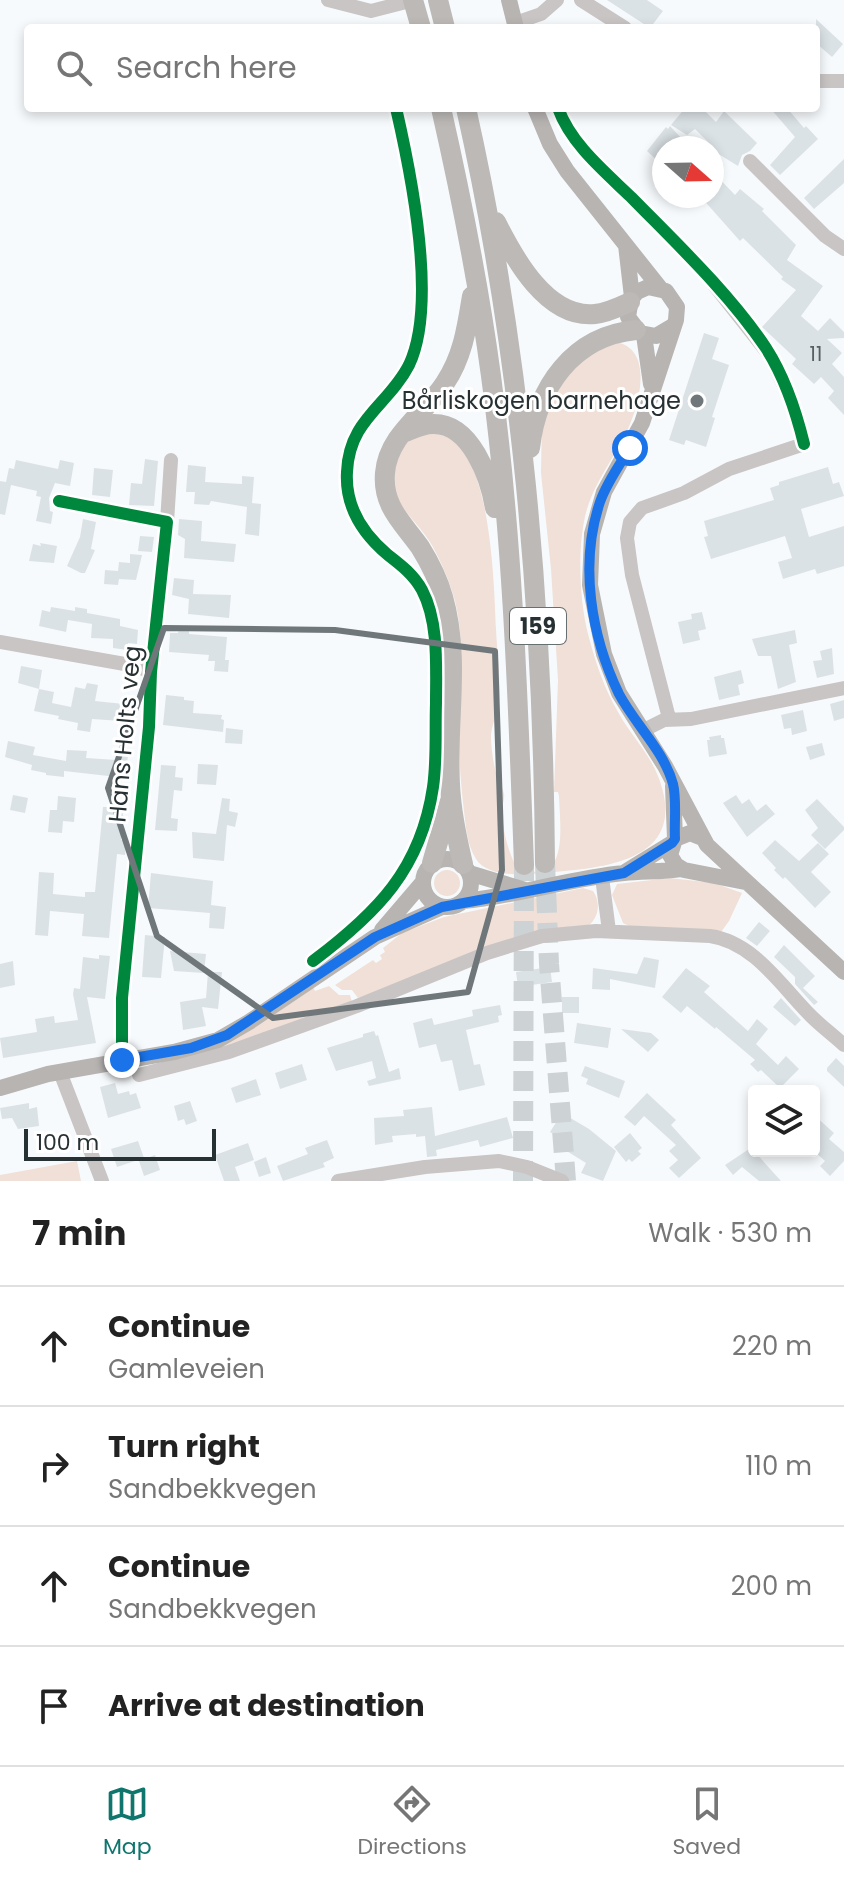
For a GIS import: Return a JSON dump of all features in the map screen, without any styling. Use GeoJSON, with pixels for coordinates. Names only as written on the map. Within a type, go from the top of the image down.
{"type":"FeatureCollection","features":[{"type":"Feature","properties":{"kind":"highway"},"geometry":{"type":"LineString","coordinates":[[414,0],[420,24]]}},
{"type":"Feature","properties":{"kind":"highway"},"geometry":{"type":"LineString","coordinates":[[438,0],[444,24]]}},
{"type":"Feature","properties":{"kind":"highway","name":"159"},"geometry":{"type":"LineString","coordinates":[[442,112],[475,276],[491,377],[511,574],[534,864],[538,633],[527,475],[506,318],[487,205],[467,112]]}},
{"type":"Feature","properties":{"kind":"highway"},"geometry":{"type":"LineString","coordinates":[[487,205],[524,269],[555,302],[576,313],[596,314],[631,299]]}},
{"type":"Feature","properties":{"kind":"highway"},"geometry":{"type":"LineString","coordinates":[[466,869],[451,797],[452,662],[447,613],[434,573],[421,549],[395,517],[385,491],[386,464],[393,447],[436,397],[458,359],[467,329],[475,276]]}},
{"type":"Feature","properties":{"kind":"highway"},"geometry":{"type":"LineString","coordinates":[[527,475],[531,436],[538,410],[561,367],[572,355],[597,339],[640,332]]}},
{"type":"Feature","properties":{"kind":"highway"},"geometry":{"type":"LineString","coordinates":[[403,433],[435,424],[451,428],[465,439],[490,487],[511,574]]}},
{"type":"Feature","properties":{"kind":"highway"},"geometry":{"type":"LineString","coordinates":[[432,863],[451,797]]}},
{"type":"Feature","properties":{"kind":"main road"},"geometry":{"type":"LineString","coordinates":[[509,0],[515,24]]}},
{"type":"Feature","properties":{"kind":"main road"},"geometry":{"type":"LineString","coordinates":[[537,112],[558,158],[660,288],[675,301],[677,314],[636,436],[608,482],[600,502],[589,559],[592,600],[601,646],[619,693],[665,766],[703,841],[705,861],[686,870]]}},
{"type":"Feature","properties":{"kind":"main road"},"geometry":{"type":"LineString","coordinates":[[626,245],[631,299],[628,317],[640,332],[652,391]]}},
{"type":"Feature","properties":{"kind":"main road"},"geometry":{"type":"LineString","coordinates":[[631,299],[642,289],[660,288]]}},
{"type":"Feature","properties":{"kind":"main road"},"geometry":{"type":"LineString","coordinates":[[640,332],[663,334],[673,326]]}},
{"type":"Feature","properties":{"kind":"main road"},"geometry":{"type":"LineString","coordinates":[[673,786],[672,860],[686,870]]}},
{"type":"Feature","properties":{"kind":"main road"},"geometry":{"type":"LineString","coordinates":[[624,873],[690,833],[703,841],[844,972]]}},
{"type":"Feature","properties":{"kind":"main road"},"geometry":{"type":"LineString","coordinates":[[442,907],[430,901],[423,882],[432,863],[448,859],[466,869],[525,890]]}},
{"type":"Feature","properties":{"kind":"main road"},"geometry":{"type":"LineString","coordinates":[[463,901],[471,888],[466,869]]}},
{"type":"Feature","properties":{"kind":"main road"},"geometry":{"type":"LineString","coordinates":[[0,1088],[60,1072],[191,1048],[227,1035],[375,937],[463,901],[624,873],[686,870],[745,882]]}},
{"type":"Feature","properties":{"kind":"main road"},"geometry":{"type":"LineString","coordinates":[[375,937],[423,882]]}},
{"type":"Feature","properties":{"kind":"street"},"geometry":{"type":"LineString","coordinates":[[328,0],[361,10],[383,9],[414,0]]}},
{"type":"Feature","properties":{"kind":"street"},"geometry":{"type":"LineString","coordinates":[[534,23],[557,0]]}},
{"type":"Feature","properties":{"kind":"street"},"geometry":{"type":"LineString","coordinates":[[581,0],[619,24]]}},
{"type":"Feature","properties":{"kind":"street"},"geometry":{"type":"LineString","coordinates":[[820,81],[844,81]]}},
{"type":"Feature","properties":{"kind":"street"},"geometry":{"type":"LineString","coordinates":[[750,161],[825,236],[844,249]]}},
{"type":"Feature","properties":{"kind":"street"},"geometry":{"type":"LineString","coordinates":[[669,718],[629,559],[628,529],[633,516],[642,508],[684,493],[729,469],[804,444],[790,399],[771,357],[714,285]]}},
{"type":"Feature","properties":{"kind":"street","name":"Hans Holts veg"},"geometry":{"type":"LineString","coordinates":[[122,1060],[122,998],[171,460]]}},
{"type":"Feature","properties":{"kind":"street"},"geometry":{"type":"LineString","coordinates":[[59,501],[167,522]]}},
{"type":"Feature","properties":{"kind":"street"},"geometry":{"type":"LineString","coordinates":[[0,642],[136,666],[151,672]]}},
{"type":"Feature","properties":{"kind":"street"},"geometry":{"type":"LineString","coordinates":[[642,731],[669,718],[691,719],[844,688]]}},
{"type":"Feature","properties":{"kind":"street"},"geometry":{"type":"LineString","coordinates":[[602,877],[609,931]]}},
{"type":"Feature","properties":{"kind":"street"},"geometry":{"type":"LineString","coordinates":[[139,1075],[229,1052],[510,946],[567,933],[609,931],[710,936],[738,945],[844,1045]]}},
{"type":"Feature","properties":{"kind":"street"},"geometry":{"type":"LineString","coordinates":[[60,1072],[102,1181]]}},
{"type":"Feature","properties":{"kind":"street"},"geometry":{"type":"LineString","coordinates":[[338,1181],[468,1162],[499,1161],[526,1174],[562,1181]]}},
{"type":"Feature","properties":{"kind":"highlighted area"},"geometry":{"type":"Polygon","coordinates":[[[164,628],[335,630],[495,651],[502,870],[468,992],[273,1018],[157,936],[108,788],[164,628]]]}},
{"type":"Feature","properties":{"kind":"shaded area"},"geometry":{"type":"Polygon","coordinates":[[[615,342],[634,352],[640,385],[636,408],[627,430],[587,509],[580,571],[583,604],[591,644],[608,693],[658,776],[665,803],[664,824],[655,840],[623,861],[578,870],[524,874],[501,873],[482,866],[476,859],[466,830],[459,754],[461,651],[455,601],[433,547],[398,498],[394,474],[406,444],[419,435],[443,433],[462,447],[475,473],[484,506],[493,578],[499,704],[491,742],[497,778],[504,794],[504,832],[516,867],[533,872],[546,870],[554,863],[558,852],[560,824],[559,796],[558,792],[554,792],[558,680],[541,473],[542,417],[567,368],[615,342]]]}},
{"type":"Feature","properties":{"kind":"shaded area"},"geometry":{"type":"Polygon","coordinates":[[[447,870],[456,874],[460,883],[456,892],[447,896],[438,892],[434,883],[438,874],[447,870]]]}},
{"type":"Feature","properties":{"kind":"shaded area"},"geometry":{"type":"Polygon","coordinates":[[[670,878],[714,883],[742,893],[721,932],[633,928],[623,923],[612,895],[617,884],[670,878]]]}},
{"type":"Feature","properties":{"kind":"shaded area"},"geometry":{"type":"Polygon","coordinates":[[[583,888],[593,891],[598,905],[595,919],[588,926],[358,998],[352,990],[342,990],[335,985],[373,960],[376,963],[382,959],[383,948],[402,933],[444,917],[583,888]]]}},
{"type":"Feature","properties":{"kind":"shaded area"},"geometry":{"type":"Polygon","coordinates":[[[329,986],[339,995],[350,995],[352,1002],[220,1053],[162,1063],[313,987],[315,991],[329,986]]]}},
{"type":"Feature","properties":{"kind":"shaded area"},"geometry":{"type":"Polygon","coordinates":[[[77,1161],[81,1181],[0,1181],[0,1175],[77,1161]]]}},
{"type":"Feature","properties":{"kind":"building"},"geometry":{"type":"Polygon","coordinates":[[[607,0],[647,0],[663,11],[653,24],[644,24],[607,0]]]}},
{"type":"Feature","properties":{"kind":"building"},"geometry":{"type":"Polygon","coordinates":[[[816,19],[843,44],[832,57],[820,46],[820,24],[816,24],[816,19]]]}},
{"type":"Feature","properties":{"kind":"building"},"geometry":{"type":"Polygon","coordinates":[[[682,112],[706,112],[716,122],[725,112],[757,143],[742,155],[738,166],[724,157],[724,136],[702,136],[695,129],[687,135],[671,125],[682,112]]]}},
{"type":"Feature","properties":{"kind":"building"},"geometry":{"type":"Polygon","coordinates":[[[773,112],[790,112],[818,139],[780,175],[770,165],[795,137],[773,112]]]}},
{"type":"Feature","properties":{"kind":"building"},"geometry":{"type":"Polygon","coordinates":[[[670,126],[679,136],[659,136],[666,127],[668,129],[670,126]]]}},
{"type":"Feature","properties":{"kind":"building"},"geometry":{"type":"Polygon","coordinates":[[[844,159],[844,183],[814,209],[804,198],[844,159]]]}},
{"type":"Feature","properties":{"kind":"building"},"geometry":{"type":"Polygon","coordinates":[[[724,184],[735,195],[740,189],[764,209],[762,211],[796,245],[787,260],[823,286],[801,316],[818,331],[830,318],[844,332],[844,338],[827,339],[842,353],[832,364],[844,377],[844,415],[828,398],[834,391],[821,377],[814,384],[792,364],[796,359],[762,327],[796,290],[781,279],[783,277],[743,238],[740,241],[711,208],[724,208],[724,184]]]}},
{"type":"Feature","properties":{"kind":"building"},"geometry":{"type":"Polygon","coordinates":[[[704,333],[719,338],[712,359],[729,365],[706,447],[686,440],[684,445],[669,440],[704,333]]]}},
{"type":"Feature","properties":{"kind":"building"},"geometry":{"type":"Polygon","coordinates":[[[145,459],[158,461],[154,506],[129,505],[131,483],[142,484],[145,459]]]}},
{"type":"Feature","properties":{"kind":"building"},"geometry":{"type":"Polygon","coordinates":[[[16,460],[58,469],[60,460],[74,463],[70,486],[55,483],[49,498],[50,511],[53,512],[51,524],[36,521],[41,497],[36,496],[37,491],[11,485],[5,515],[0,514],[0,481],[6,482],[9,468],[14,469],[16,460]]]}},
{"type":"Feature","properties":{"kind":"building"},"geometry":{"type":"Polygon","coordinates":[[[188,465],[206,467],[205,482],[242,484],[242,476],[254,477],[252,503],[261,504],[259,536],[245,534],[247,507],[211,501],[209,505],[194,504],[195,492],[186,492],[188,465]]]}},
{"type":"Feature","properties":{"kind":"building"},"geometry":{"type":"Polygon","coordinates":[[[828,467],[833,484],[839,482],[844,496],[801,509],[809,537],[844,526],[844,566],[817,574],[815,569],[783,579],[778,562],[792,558],[785,536],[711,559],[704,537],[708,536],[704,521],[774,500],[770,488],[779,485],[779,482],[828,467]]]}},
{"type":"Feature","properties":{"kind":"building"},"geometry":{"type":"Polygon","coordinates":[[[94,468],[113,470],[110,497],[92,495],[94,468]]]}},
{"type":"Feature","properties":{"kind":"building"},"geometry":{"type":"Polygon","coordinates":[[[83,519],[96,522],[91,549],[95,550],[85,573],[81,573],[67,566],[80,537],[83,519]]]}},
{"type":"Feature","properties":{"kind":"building"},"geometry":{"type":"Polygon","coordinates":[[[179,519],[202,521],[201,541],[236,544],[234,562],[184,558],[185,539],[178,535],[179,519]]]}},
{"type":"Feature","properties":{"kind":"building"},"geometry":{"type":"Polygon","coordinates":[[[140,536],[154,537],[152,552],[138,551],[140,536]]]}},
{"type":"Feature","properties":{"kind":"building"},"geometry":{"type":"Polygon","coordinates":[[[40,543],[57,546],[54,563],[29,561],[33,544],[41,546],[40,543]]]}},
{"type":"Feature","properties":{"kind":"building"},"geometry":{"type":"Polygon","coordinates":[[[130,554],[142,555],[136,580],[119,579],[118,585],[104,584],[105,570],[118,571],[119,562],[130,563],[130,554]]]}},
{"type":"Feature","properties":{"kind":"building"},"geometry":{"type":"Polygon","coordinates":[[[174,578],[194,580],[193,594],[231,595],[229,618],[188,614],[189,599],[172,595],[174,578]]]}},
{"type":"Feature","properties":{"kind":"building"},"geometry":{"type":"Polygon","coordinates":[[[51,607],[75,611],[75,607],[87,609],[87,613],[120,619],[120,626],[138,630],[137,644],[128,643],[127,650],[113,648],[113,639],[91,638],[92,624],[68,620],[66,632],[39,626],[42,610],[50,612],[51,607]]]}},
{"type":"Feature","properties":{"kind":"building"},"geometry":{"type":"Polygon","coordinates":[[[702,612],[706,629],[698,631],[700,640],[683,644],[678,622],[692,619],[691,614],[702,612]]]}},
{"type":"Feature","properties":{"kind":"building"},"geometry":{"type":"Polygon","coordinates":[[[179,629],[189,630],[189,634],[227,637],[225,660],[229,660],[228,672],[214,671],[215,661],[208,661],[209,655],[169,652],[170,633],[178,633],[179,629]]]}},
{"type":"Feature","properties":{"kind":"building"},"geometry":{"type":"Polygon","coordinates":[[[795,630],[797,643],[789,645],[796,682],[778,689],[771,656],[758,656],[752,639],[795,630]]]}},
{"type":"Feature","properties":{"kind":"building"},"geometry":{"type":"Polygon","coordinates":[[[832,648],[834,674],[817,678],[813,661],[822,660],[820,651],[832,648]]]}},
{"type":"Feature","properties":{"kind":"building"},"geometry":{"type":"Polygon","coordinates":[[[21,666],[42,670],[39,689],[18,683],[21,666]]]}},
{"type":"Feature","properties":{"kind":"building"},"geometry":{"type":"Polygon","coordinates":[[[741,670],[744,683],[738,685],[740,695],[719,700],[714,677],[741,670]]]}},
{"type":"Feature","properties":{"kind":"building"},"geometry":{"type":"Polygon","coordinates":[[[87,683],[98,685],[95,701],[133,705],[130,740],[119,738],[121,721],[92,719],[90,732],[77,730],[78,723],[34,711],[39,689],[54,692],[52,703],[71,707],[75,687],[85,689],[87,683]]]}},
{"type":"Feature","properties":{"kind":"building"},"geometry":{"type":"Polygon","coordinates":[[[166,695],[194,701],[193,713],[222,715],[223,732],[163,725],[166,695]]]}},
{"type":"Feature","properties":{"kind":"building"},"geometry":{"type":"Polygon","coordinates":[[[844,700],[844,718],[834,721],[830,704],[844,700]]]}},
{"type":"Feature","properties":{"kind":"building"},"geometry":{"type":"Polygon","coordinates":[[[803,710],[807,731],[792,735],[791,728],[784,729],[781,715],[803,710]]]}},
{"type":"Feature","properties":{"kind":"building"},"geometry":{"type":"Polygon","coordinates":[[[226,728],[243,730],[242,744],[225,743],[226,728]]]}},
{"type":"Feature","properties":{"kind":"building"},"geometry":{"type":"Polygon","coordinates":[[[721,735],[727,754],[709,757],[707,740],[721,735]]]}},
{"type":"Feature","properties":{"kind":"building"},"geometry":{"type":"Polygon","coordinates":[[[8,741],[35,747],[33,755],[66,761],[67,750],[87,751],[86,758],[117,760],[118,753],[128,754],[126,778],[64,771],[64,777],[46,775],[31,770],[32,765],[5,757],[8,741]]]}},
{"type":"Feature","properties":{"kind":"building"},"geometry":{"type":"Polygon","coordinates":[[[822,743],[825,755],[810,760],[806,747],[822,743]]]}},
{"type":"Feature","properties":{"kind":"building"},"geometry":{"type":"Polygon","coordinates":[[[198,764],[218,765],[216,785],[197,784],[198,764]]]}},
{"type":"Feature","properties":{"kind":"building"},"geometry":{"type":"Polygon","coordinates":[[[161,765],[176,766],[175,777],[183,778],[182,791],[174,790],[171,818],[178,819],[177,831],[155,830],[161,765]]]}},
{"type":"Feature","properties":{"kind":"building"},"geometry":{"type":"Polygon","coordinates":[[[13,795],[28,798],[25,813],[10,810],[13,795]]]}},
{"type":"Feature","properties":{"kind":"building"},"geometry":{"type":"Polygon","coordinates":[[[736,795],[742,804],[749,799],[757,811],[766,804],[775,814],[747,837],[723,803],[736,795]]]}},
{"type":"Feature","properties":{"kind":"building"},"geometry":{"type":"Polygon","coordinates":[[[58,796],[76,798],[74,822],[63,821],[62,833],[48,832],[50,810],[57,810],[58,796]]]}},
{"type":"Feature","properties":{"kind":"building"},"geometry":{"type":"Polygon","coordinates":[[[222,798],[230,799],[229,811],[238,813],[235,827],[227,825],[224,861],[193,858],[192,832],[216,834],[222,798]]]}},
{"type":"Feature","properties":{"kind":"building"},"geometry":{"type":"Polygon","coordinates":[[[817,799],[844,827],[825,849],[811,835],[818,828],[805,810],[817,799]]]}},
{"type":"Feature","properties":{"kind":"building"},"geometry":{"type":"Polygon","coordinates":[[[103,807],[113,807],[113,812],[123,813],[121,840],[127,840],[125,855],[117,854],[109,938],[82,936],[84,914],[50,911],[48,936],[35,935],[39,872],[54,873],[53,894],[85,897],[85,892],[95,892],[103,807]]]}},
{"type":"Feature","properties":{"kind":"building"},"geometry":{"type":"Polygon","coordinates":[[[775,840],[799,861],[818,843],[829,854],[811,872],[831,892],[815,908],[774,870],[776,868],[762,853],[775,840]]]}},
{"type":"Feature","properties":{"kind":"building"},"geometry":{"type":"Polygon","coordinates":[[[151,873],[213,881],[211,905],[226,907],[224,929],[209,928],[210,913],[148,908],[151,873]]]}},
{"type":"Feature","properties":{"kind":"building"},"geometry":{"type":"Polygon","coordinates":[[[759,922],[770,931],[757,946],[746,938],[759,922]]]}},
{"type":"Feature","properties":{"kind":"building"},"geometry":{"type":"Polygon","coordinates":[[[145,935],[165,937],[161,978],[142,977],[145,935]]]}},
{"type":"Feature","properties":{"kind":"building"},"geometry":{"type":"Polygon","coordinates":[[[784,945],[815,976],[803,988],[818,1002],[814,1005],[795,984],[795,977],[774,957],[784,945]]]}},
{"type":"Feature","properties":{"kind":"building"},"geometry":{"type":"Polygon","coordinates":[[[170,951],[206,954],[204,973],[174,971],[170,951]]]}},
{"type":"Feature","properties":{"kind":"building"},"geometry":{"type":"Polygon","coordinates":[[[99,955],[110,956],[105,999],[87,997],[96,1043],[3,1058],[0,1038],[37,1032],[35,1019],[54,1016],[55,1023],[78,1020],[73,994],[74,988],[80,989],[83,957],[99,959],[99,955]]]}},
{"type":"Feature","properties":{"kind":"building"},"geometry":{"type":"Polygon","coordinates":[[[644,957],[659,960],[655,988],[610,979],[610,990],[592,989],[593,968],[637,974],[644,957]]]}},
{"type":"Feature","properties":{"kind":"building"},"geometry":{"type":"Polygon","coordinates":[[[13,961],[15,985],[0,988],[0,964],[13,961]]]}},
{"type":"Feature","properties":{"kind":"building"},"geometry":{"type":"Polygon","coordinates":[[[550,967],[552,982],[518,987],[516,972],[550,967]]]}},
{"type":"Feature","properties":{"kind":"building"},"geometry":{"type":"Polygon","coordinates":[[[686,968],[710,986],[704,992],[748,1031],[757,1019],[768,1029],[756,1044],[778,1065],[786,1056],[799,1069],[783,1085],[777,1085],[761,1070],[758,1072],[750,1064],[755,1060],[716,1027],[687,1006],[681,1013],[662,997],[686,968]]]}},
{"type":"Feature","properties":{"kind":"building"},"geometry":{"type":"Polygon","coordinates":[[[208,972],[222,972],[218,1009],[202,1007],[206,1026],[183,1030],[180,1002],[206,998],[208,972]]]}},
{"type":"Feature","properties":{"kind":"building"},"geometry":{"type":"Polygon","coordinates":[[[562,997],[579,997],[579,1013],[562,1013],[562,997]]]}},
{"type":"Feature","properties":{"kind":"building"},"geometry":{"type":"Polygon","coordinates":[[[781,998],[801,1020],[795,1026],[773,1007],[781,998]]]}},
{"type":"Feature","properties":{"kind":"building"},"geometry":{"type":"Polygon","coordinates":[[[500,1005],[502,1015],[498,1016],[499,1022],[466,1030],[474,1065],[480,1064],[485,1085],[459,1091],[452,1060],[441,1062],[436,1044],[419,1048],[413,1023],[432,1018],[434,1025],[473,1016],[472,1010],[500,1005]]]}},
{"type":"Feature","properties":{"kind":"building"},"geometry":{"type":"Polygon","coordinates":[[[577,1023],[611,1028],[608,1048],[574,1043],[577,1023]]]}},
{"type":"Feature","properties":{"kind":"building"},"geometry":{"type":"Polygon","coordinates":[[[621,1029],[651,1033],[659,1040],[648,1052],[621,1029]]]}},
{"type":"Feature","properties":{"kind":"building"},"geometry":{"type":"Polygon","coordinates":[[[374,1031],[389,1072],[399,1068],[401,1079],[369,1086],[367,1081],[376,1078],[372,1061],[336,1071],[327,1048],[374,1031]]]}},
{"type":"Feature","properties":{"kind":"building"},"geometry":{"type":"Polygon","coordinates":[[[836,1058],[844,1066],[844,1087],[827,1071],[836,1058]]]}},
{"type":"Feature","properties":{"kind":"building"},"geometry":{"type":"Polygon","coordinates":[[[302,1064],[307,1080],[280,1089],[275,1073],[302,1064]]]}},
{"type":"Feature","properties":{"kind":"building"},"geometry":{"type":"Polygon","coordinates":[[[585,1066],[625,1081],[619,1098],[586,1084],[588,1079],[581,1076],[585,1066]]]}},
{"type":"Feature","properties":{"kind":"building"},"geometry":{"type":"Polygon","coordinates":[[[256,1079],[261,1095],[236,1103],[231,1088],[256,1079]]]}},
{"type":"Feature","properties":{"kind":"building"},"geometry":{"type":"Polygon","coordinates":[[[115,1083],[118,1094],[136,1093],[141,1108],[108,1118],[100,1087],[115,1083]]]}},
{"type":"Feature","properties":{"kind":"building"},"geometry":{"type":"Polygon","coordinates":[[[647,1093],[676,1120],[671,1125],[701,1158],[679,1178],[669,1168],[678,1160],[669,1151],[676,1145],[644,1116],[635,1126],[624,1117],[647,1093]]]}},
{"type":"Feature","properties":{"kind":"building"},"geometry":{"type":"Polygon","coordinates":[[[190,1101],[197,1121],[186,1125],[184,1119],[178,1121],[174,1106],[190,1101]]]}},
{"type":"Feature","properties":{"kind":"building"},"geometry":{"type":"Polygon","coordinates":[[[29,1103],[29,1109],[37,1107],[39,1126],[18,1129],[12,1118],[2,1119],[0,1108],[29,1103]]]}},
{"type":"Feature","properties":{"kind":"building"},"geometry":{"type":"Polygon","coordinates":[[[432,1107],[435,1136],[507,1117],[513,1138],[480,1147],[478,1140],[436,1150],[437,1156],[427,1157],[425,1136],[392,1136],[393,1142],[375,1145],[374,1118],[404,1116],[403,1110],[432,1107]]]}},
{"type":"Feature","properties":{"kind":"building"},"geometry":{"type":"Polygon","coordinates":[[[562,1113],[589,1129],[616,1151],[603,1181],[581,1173],[586,1163],[565,1150],[569,1144],[550,1132],[562,1113]]]}},
{"type":"Feature","properties":{"kind":"building"},"geometry":{"type":"Polygon","coordinates":[[[820,1120],[834,1133],[829,1139],[844,1152],[844,1161],[830,1176],[820,1166],[825,1161],[820,1156],[820,1120]]]}},
{"type":"Feature","properties":{"kind":"building"},"geometry":{"type":"Polygon","coordinates":[[[630,1133],[642,1148],[638,1151],[641,1154],[632,1162],[629,1159],[626,1162],[614,1147],[630,1133]]]}},
{"type":"Feature","properties":{"kind":"building"},"geometry":{"type":"Polygon","coordinates":[[[327,1140],[334,1158],[323,1163],[325,1167],[283,1181],[277,1166],[308,1154],[305,1148],[327,1140]]]}},
{"type":"Feature","properties":{"kind":"building"},"geometry":{"type":"Polygon","coordinates":[[[138,1141],[144,1158],[117,1167],[111,1149],[138,1141]]]}},
{"type":"Feature","properties":{"kind":"building"},"geometry":{"type":"Polygon","coordinates":[[[248,1143],[254,1160],[235,1167],[240,1181],[224,1181],[215,1155],[248,1143]]]}},
{"type":"Feature","properties":{"kind":"building"},"geometry":{"type":"Polygon","coordinates":[[[748,1150],[748,1157],[759,1157],[781,1181],[759,1181],[742,1167],[733,1175],[725,1165],[748,1150]]]}},
{"type":"Feature","properties":{"kind":"building"},"geometry":{"type":"Polygon","coordinates":[[[155,1155],[160,1170],[144,1176],[139,1161],[155,1155]]]}},
{"type":"Feature","properties":{"kind":"building"},"geometry":{"type":"Polygon","coordinates":[[[266,1157],[271,1173],[259,1177],[254,1162],[266,1157]]]}},
{"type":"Feature","properties":{"kind":"tunnel"},"geometry":{"type":"LineString","coordinates":[[545,863],[549,964],[566,1181]]}},
{"type":"Feature","properties":{"kind":"tunnel"},"geometry":{"type":"LineString","coordinates":[[523,1181],[524,865]]}},
{"type":"Feature","properties":{"kind":"cycle path"},"geometry":{"type":"LineString","coordinates":[[313,961],[376,906],[407,865],[427,816],[434,777],[436,660],[431,616],[422,590],[411,575],[379,547],[357,518],[347,484],[349,454],[355,439],[409,365],[417,339],[422,274],[419,238],[397,112]]}},
{"type":"Feature","properties":{"kind":"cycle path"},"geometry":{"type":"LineString","coordinates":[[560,112],[589,156],[702,270],[766,348],[784,382],[804,444]]}},
{"type":"Feature","properties":{"kind":"cycle path"},"geometry":{"type":"LineString","coordinates":[[59,501],[167,522],[122,998],[122,1060]]}},
{"type":"Feature","properties":{"kind":"place","name":"Bårliskogen barnehage"},"geometry":{"type":"Point","coordinates":[697,401]}},
{"type":"Feature","properties":{"kind":"route"},"geometry":{"type":"LineString","coordinates":[[122,1060],[191,1048],[227,1035],[375,937],[442,907],[624,873],[672,843],[675,839],[673,786],[665,766],[629,710],[610,673],[594,618],[590,585],[590,548],[600,502],[608,482],[630,448]]}}]}
